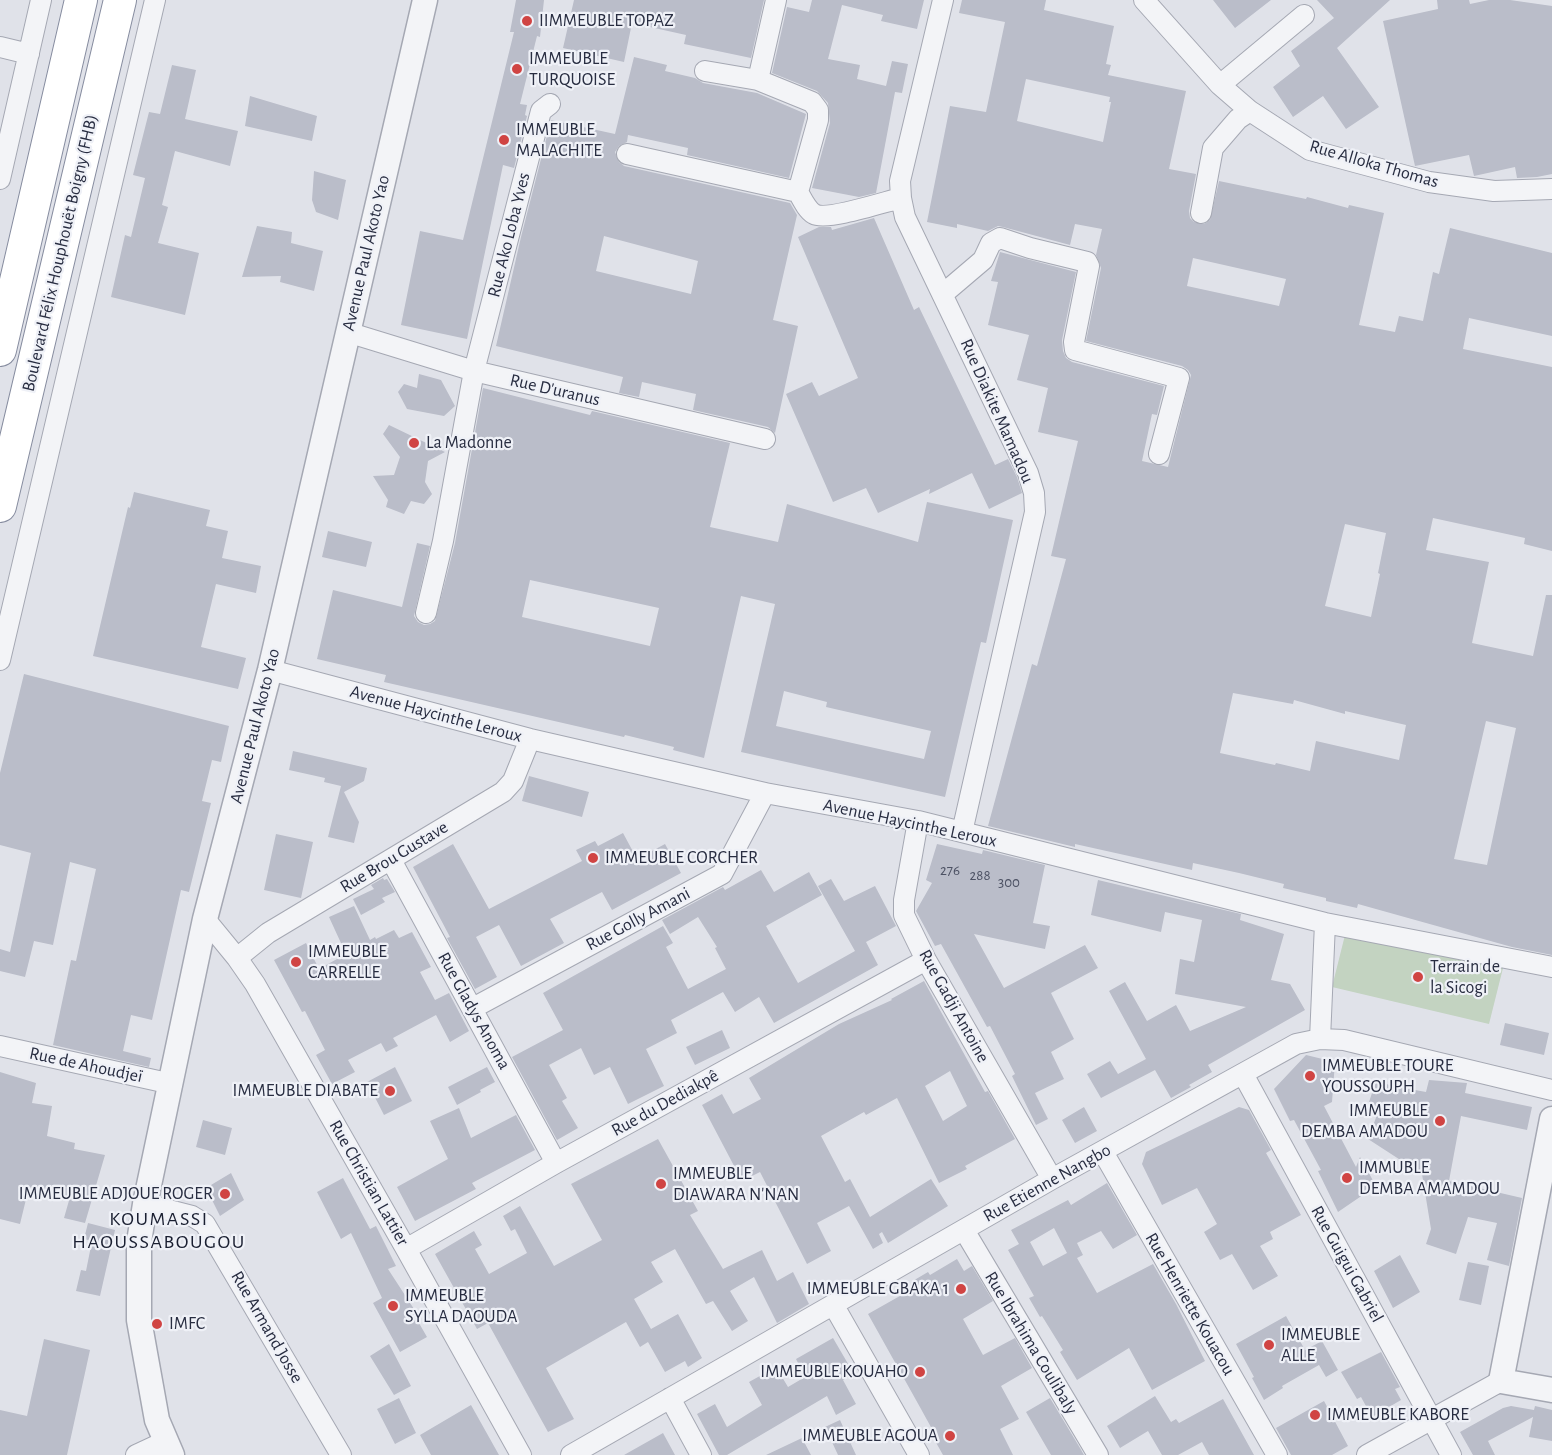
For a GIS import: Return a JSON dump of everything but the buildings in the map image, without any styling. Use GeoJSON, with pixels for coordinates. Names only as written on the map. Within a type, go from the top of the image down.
{"type":"FeatureCollection","features":[{"type":"Feature","properties":{"kind":"highway","name":"Boulevard Félix Houphouët Boigny (FHB)"},"geometry":{"type":"LineString","coordinates":[[0,350],[81,0]]}},
{"type":"Feature","properties":{"kind":"highway","name":"Boulevard Félix Houphouët Boigny (FHB)"},"geometry":{"type":"LineString","coordinates":[[0,506],[120,0]]}},
{"type":"Feature","properties":{"kind":"street"},"geometry":{"type":"LineString","coordinates":[[0,179],[40,0]]}},
{"type":"Feature","properties":{"kind":"street"},"geometry":{"type":"LineString","coordinates":[[0,660],[155,0]]}},
{"type":"Feature","properties":{"kind":"street","name":"Avenue Paul Akoto Yao"},"geometry":{"type":"LineString","coordinates":[[169,1448],[157,1420],[139,1320],[139,1242],[145,1204],[205,920],[270,670],[425,0]]}},
{"type":"Feature","properties":{"kind":"street"},"geometry":{"type":"LineString","coordinates":[[758,80],[776,0]]}},
{"type":"Feature","properties":{"kind":"street","name":"Rue Diakite Mamadou"},"geometry":{"type":"LineString","coordinates":[[943,0],[900,181],[900,198],[905,217],[1028,474],[1034,493],[1035,512],[962,832]]}},
{"type":"Feature","properties":{"kind":"street","name":"Rue Alloka Thomas"},"geometry":{"type":"LineString","coordinates":[[1144,0],[1220,85],[1250,111],[1310,150],[1429,182],[1494,191],[1552,189]]}},
{"type":"Feature","properties":{"kind":"street"},"geometry":{"type":"LineString","coordinates":[[1220,85],[1304,15]]}},
{"type":"Feature","properties":{"kind":"street"},"geometry":{"type":"LineString","coordinates":[[0,47],[28,54]]}},
{"type":"Feature","properties":{"kind":"street"},"geometry":{"type":"LineString","coordinates":[[705,71],[758,80],[812,102],[818,110],[818,120],[798,192],[814,214],[826,217],[900,198]]}},
{"type":"Feature","properties":{"kind":"street","name":"Rue Ako Loba Yves"},"geometry":{"type":"LineString","coordinates":[[426,613],[443,541],[474,371],[541,111],[550,104]]}},
{"type":"Feature","properties":{"kind":"street"},"geometry":{"type":"LineString","coordinates":[[1201,213],[1214,148],[1238,119],[1250,111]]}},
{"type":"Feature","properties":{"kind":"street"},"geometry":{"type":"LineString","coordinates":[[627,154],[798,192]]}},
{"type":"Feature","properties":{"kind":"street"},"geometry":{"type":"LineString","coordinates":[[943,294],[983,260],[991,243],[1000,238],[1030,248],[1087,261],[1089,266],[1074,342],[1075,350],[1179,378],[1159,454]]}},
{"type":"Feature","properties":{"kind":"street","name":"Rue D'uranus"},"geometry":{"type":"LineString","coordinates":[[347,332],[474,371],[765,439]]}},
{"type":"Feature","properties":{"kind":"street","name":"Avenue Haycinthe Leroux"},"geometry":{"type":"LineString","coordinates":[[270,670],[530,739],[765,794],[918,821],[1325,923],[1552,967]]}},
{"type":"Feature","properties":{"kind":"street","name":"Rue Brou Gustave"},"geometry":{"type":"LineString","coordinates":[[237,958],[268,933],[503,792],[513,781],[530,739]]}},
{"type":"Feature","properties":{"kind":"street","name":"Rue Golly Amani"},"geometry":{"type":"LineString","coordinates":[[473,1008],[722,874],[765,794]]}},
{"type":"Feature","properties":{"kind":"street","name":"Rue Gadji Antoine"},"geometry":{"type":"LineString","coordinates":[[918,821],[903,900],[904,915],[926,960],[1052,1179]]}},
{"type":"Feature","properties":{"kind":"street","name":"Rue Gladys Anoma"},"geometry":{"type":"LineString","coordinates":[[391,860],[556,1163]]}},
{"type":"Feature","properties":{"kind":"street","name":"Rue Christian Lattier"},"geometry":{"type":"LineString","coordinates":[[205,920],[237,958],[259,992],[521,1455]]}},
{"type":"Feature","properties":{"kind":"street"},"geometry":{"type":"LineString","coordinates":[[1320,1040],[1325,923]]}},
{"type":"Feature","properties":{"kind":"street","name":"Rue du Dediakpê"},"geometry":{"type":"LineString","coordinates":[[406,1249],[556,1163],[926,960]]}},
{"type":"Feature","properties":{"kind":"street","name":"Rue Etienne Nangbo"},"geometry":{"type":"LineString","coordinates":[[571,1455],[1052,1179],[1296,1044],[1320,1040],[1344,1040],[1552,1090]]}},
{"type":"Feature","properties":{"kind":"street","name":"Rue de Ahoudjeï"},"geometry":{"type":"LineString","coordinates":[[0,1046],[172,1084]]}},
{"type":"Feature","properties":{"kind":"street","name":"Rue Guigui Gabriel"},"geometry":{"type":"LineString","coordinates":[[1243,1074],[1451,1455]]}},
{"type":"Feature","properties":{"kind":"street"},"geometry":{"type":"LineString","coordinates":[[1501,1381],[1552,1119]]}},
{"type":"Feature","properties":{"kind":"street","name":"Rue Henriette Kouacou"},"geometry":{"type":"LineString","coordinates":[[1103,1152],[1277,1455]]}},
{"type":"Feature","properties":{"kind":"street","name":"Rue Armand Josse"},"geometry":{"type":"LineString","coordinates":[[145,1204],[192,1216],[205,1224],[341,1455]]}},
{"type":"Feature","properties":{"kind":"street","name":"Rue Ibrahima Coulibaly"},"geometry":{"type":"LineString","coordinates":[[964,1230],[1098,1455]]}},
{"type":"Feature","properties":{"kind":"street"},"geometry":{"type":"LineString","coordinates":[[834,1306],[919,1455]]}},
{"type":"Feature","properties":{"kind":"street"},"geometry":{"type":"LineString","coordinates":[[1367,1455],[1501,1381],[1552,1390]]}},
{"type":"Feature","properties":{"kind":"street"},"geometry":{"type":"LineString","coordinates":[[670,1398],[701,1455]]}},
{"type":"Feature","properties":{"kind":"street"},"geometry":{"type":"LineString","coordinates":[[136,1455],[169,1448]]}},
{"type":"Feature","properties":{"kind":"green space","name":"Terrain de la Sicogi"},"geometry":{"type":"Polygon","coordinates":[[[1346,931],[1503,968],[1489,1024],[1332,987],[1346,931]]]}},
{"type":"Feature","properties":{"kind":"place","name":"IIMMEUBLE TOPAZ"},"geometry":{"type":"Point","coordinates":[527,21]}},
{"type":"Feature","properties":{"kind":"place","name":"IMMEUBLE TURQUOISE"},"geometry":{"type":"Point","coordinates":[517,69]}},
{"type":"Feature","properties":{"kind":"place","name":"IMMEUBLE MALACHITE"},"geometry":{"type":"Point","coordinates":[504,140]}},
{"type":"Feature","properties":{"kind":"place","name":"La Madonne"},"geometry":{"type":"Point","coordinates":[414,443]}},
{"type":"Feature","properties":{"kind":"place","name":"IMMEUBLE CORCHER"},"geometry":{"type":"Point","coordinates":[593,858]}},
{"type":"Feature","properties":{"kind":"place","name":"IMMEUBLE CARRELLE"},"geometry":{"type":"Point","coordinates":[296,962]}},
{"type":"Feature","properties":{"kind":"place","name":"Terrain de la Sicogi"},"geometry":{"type":"Point","coordinates":[1418,977]}},
{"type":"Feature","properties":{"kind":"place","name":"IMMEUBLE TOURE YOUSSOUPH"},"geometry":{"type":"Point","coordinates":[1310,1076]}},
{"type":"Feature","properties":{"kind":"place","name":"IMMEUBLE DIABATE"},"geometry":{"type":"Point","coordinates":[390,1091]}},
{"type":"Feature","properties":{"kind":"place","name":"IMMEUBLE DEMBA AMADOU"},"geometry":{"type":"Point","coordinates":[1440,1121]}},
{"type":"Feature","properties":{"kind":"place","name":"IMMUBLE DEMBA AMAMDOU"},"geometry":{"type":"Point","coordinates":[1347,1178]}},
{"type":"Feature","properties":{"kind":"place","name":"IMMEUBLE DIAWARA N'NAN"},"geometry":{"type":"Point","coordinates":[661,1184]}},
{"type":"Feature","properties":{"kind":"place","name":"IMMEUBLE ADJOUE ROGER"},"geometry":{"type":"Point","coordinates":[225,1194]}},
{"type":"Feature","properties":{"kind":"place","name":"IMMEUBLE GBAKA 1"},"geometry":{"type":"Point","coordinates":[961,1289]}},
{"type":"Feature","properties":{"kind":"place","name":"IMMEUBLE SYLLA DAOUDA"},"geometry":{"type":"Point","coordinates":[393,1306]}},
{"type":"Feature","properties":{"kind":"place","name":"IMFC"},"geometry":{"type":"Point","coordinates":[157,1324]}},
{"type":"Feature","properties":{"kind":"place","name":"IMMEUBLE ALLE"},"geometry":{"type":"Point","coordinates":[1269,1345]}},
{"type":"Feature","properties":{"kind":"place","name":"IMMEUBLE KOUAHO"},"geometry":{"type":"Point","coordinates":[920,1372]}},
{"type":"Feature","properties":{"kind":"place","name":"IMMEUBLE KABORE"},"geometry":{"type":"Point","coordinates":[1315,1415]}},
{"type":"Feature","properties":{"kind":"place","name":"IMMEUBLE AGOUA"},"geometry":{"type":"Point","coordinates":[950,1436]}},
{"type":"Feature","properties":{"kind":"district","name":"KOUMASSI HAOUSSABOUGOU"},"geometry":{"type":"Point","coordinates":[159,1230]}}]}
